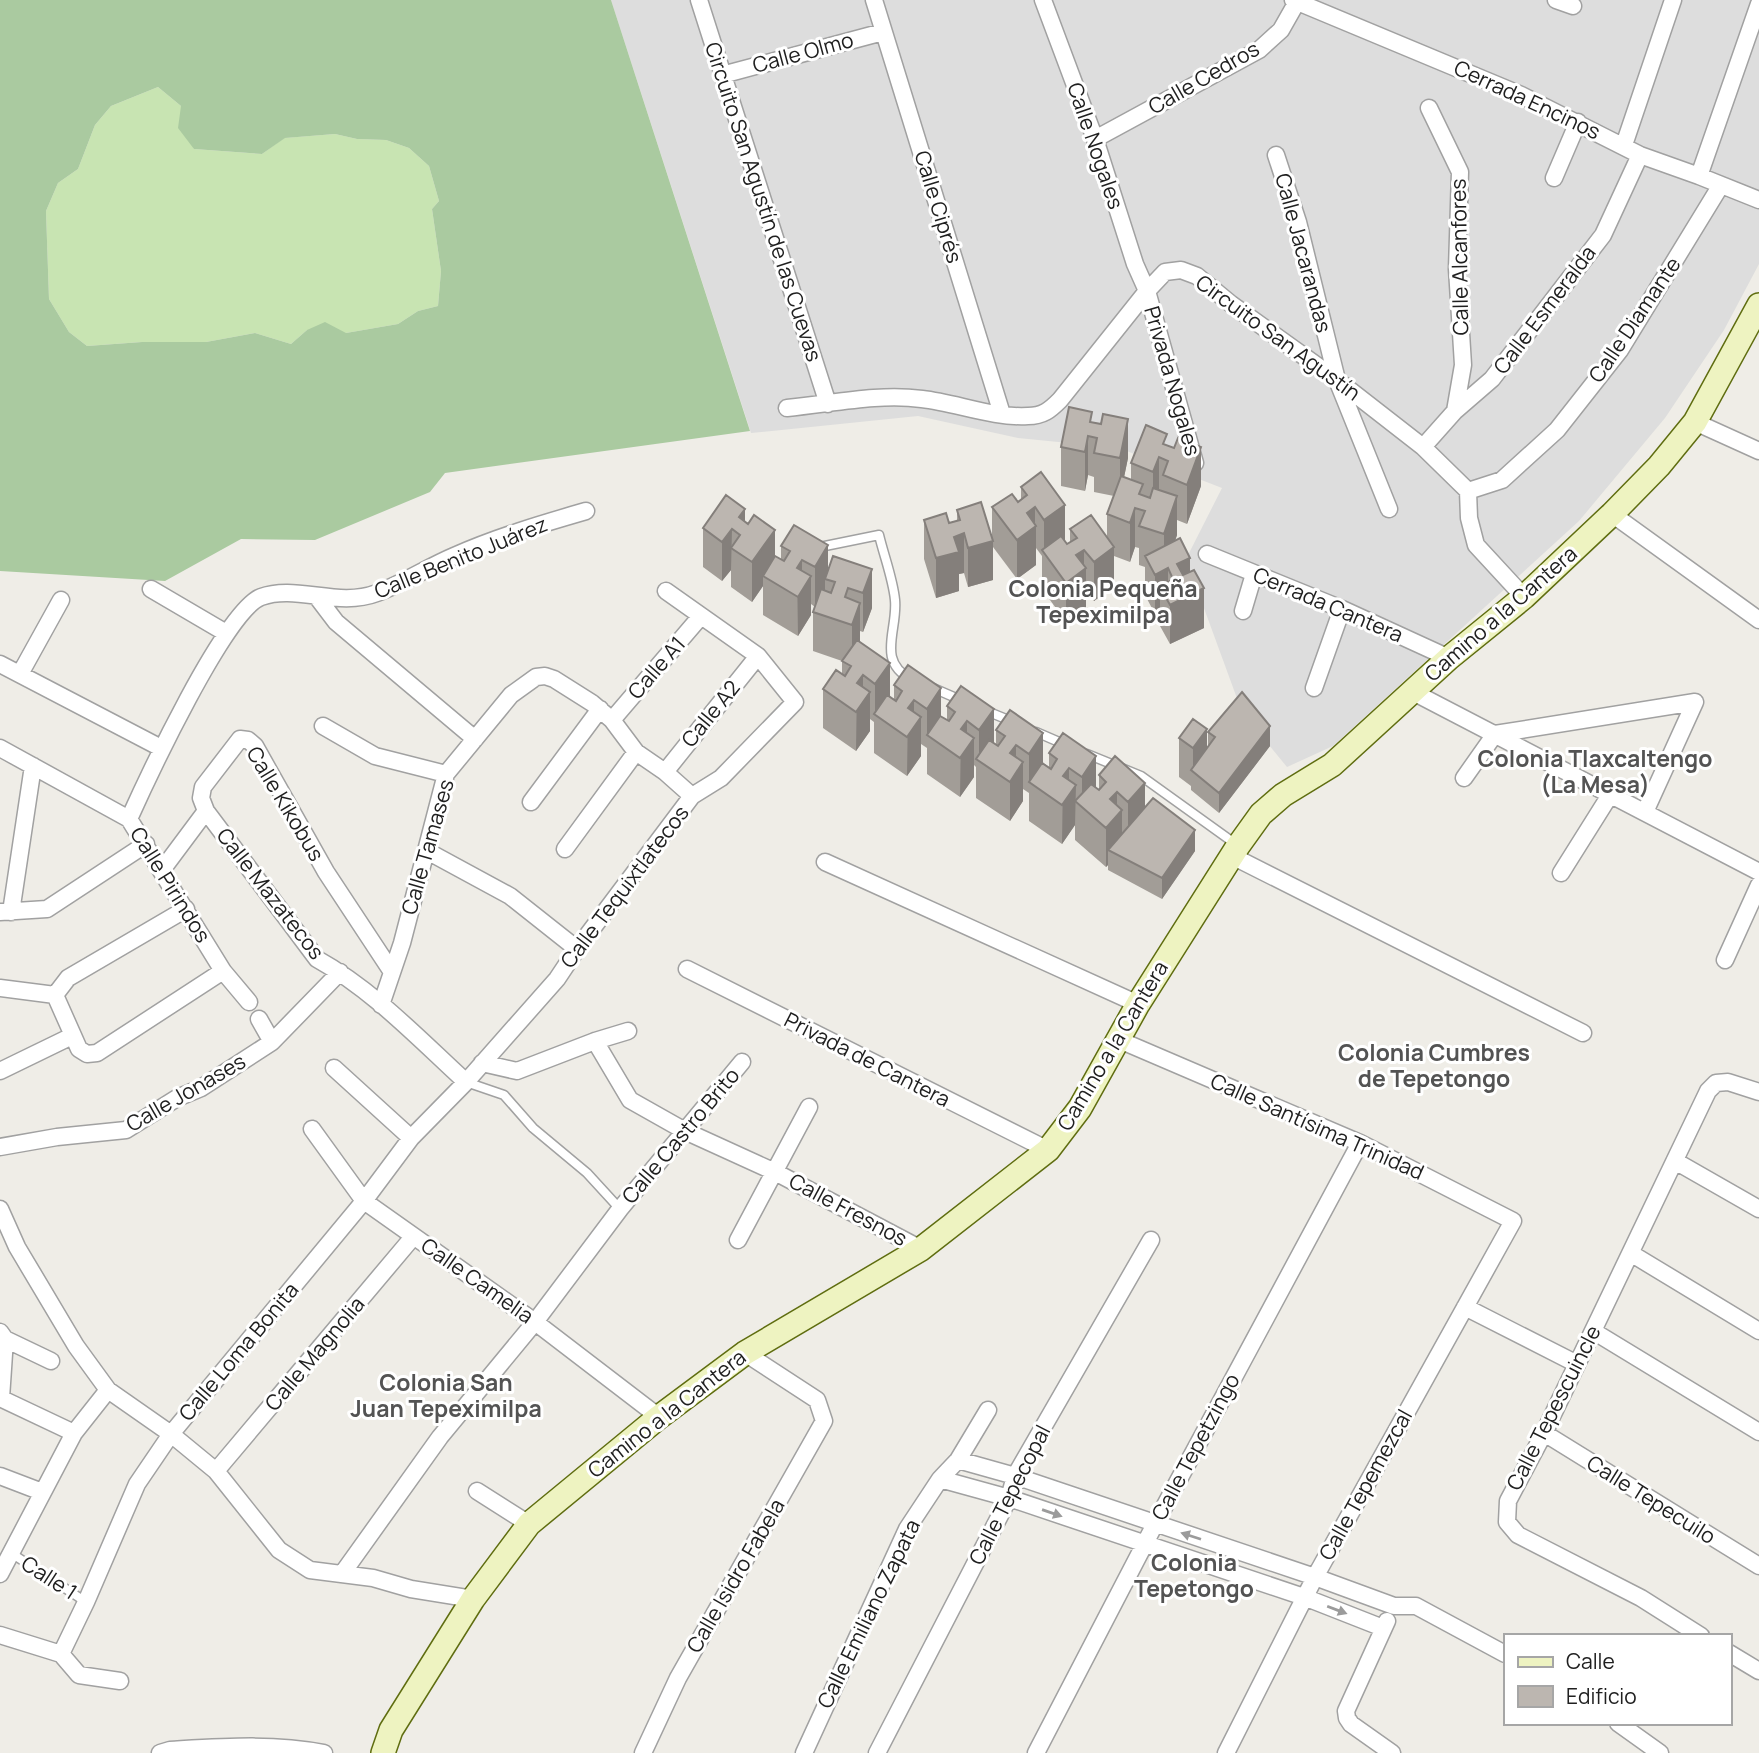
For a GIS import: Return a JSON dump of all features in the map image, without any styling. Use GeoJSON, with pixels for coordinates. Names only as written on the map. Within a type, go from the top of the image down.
{"type":"FeatureCollection","features":[{"type":"Feature","properties":{"kind":"street","name":"Circuito San Agustín de las Cuevas"},"geometry":{"type":"LineString","coordinates":[[699,0],[828,404]]}},
{"type":"Feature","properties":{"kind":"street","name":"Calle Ciprés"},"geometry":{"type":"LineString","coordinates":[[874,0],[1002,414]]}},
{"type":"Feature","properties":{"kind":"street","name":"Calle Nogales"},"geometry":{"type":"LineString","coordinates":[[1043,0],[1095,139],[1135,264],[1147,291]]}},
{"type":"Feature","properties":{"kind":"street","name":"Calle Cedros"},"geometry":{"type":"LineString","coordinates":[[1095,139],[1259,50],[1281,30],[1296,0]]}},
{"type":"Feature","properties":{"kind":"street","name":"Cerrada Encinos"},"geometry":{"type":"LineString","coordinates":[[1296,0],[1578,122],[1640,155],[1759,200]]}},
{"type":"Feature","properties":{"kind":"street"},"geometry":{"type":"LineString","coordinates":[[1556,0],[1573,6]]}},
{"type":"Feature","properties":{"kind":"street"},"geometry":{"type":"LineString","coordinates":[[1624,145],[1673,0]]}},
{"type":"Feature","properties":{"kind":"street"},"geometry":{"type":"LineString","coordinates":[[1699,176],[1759,4]]}},
{"type":"Feature","properties":{"kind":"street","name":"Calle Olmo"},"geometry":{"type":"LineString","coordinates":[[722,75],[883,32]]}},
{"type":"Feature","properties":{"kind":"street","name":"Calle Alcanfores"},"geometry":{"type":"LineString","coordinates":[[1429,108],[1460,173],[1457,270],[1463,365],[1455,411]]}},
{"type":"Feature","properties":{"kind":"street"},"geometry":{"type":"LineString","coordinates":[[1554,178],[1578,122]]}},
{"type":"Feature","properties":{"kind":"street","name":"Calle Jacarandas"},"geometry":{"type":"LineString","coordinates":[[1276,155],[1298,222],[1337,380],[1389,509]]}},
{"type":"Feature","properties":{"kind":"street","name":"Calle Esmeralda"},"geometry":{"type":"LineString","coordinates":[[1423,447],[1455,411],[1492,379],[1603,235],[1640,155]]}},
{"type":"Feature","properties":{"kind":"street","name":"Calle Diamante"},"geometry":{"type":"LineString","coordinates":[[1468,491],[1502,480],[1557,430],[1620,350],[1721,185]]}},
{"type":"Feature","properties":{"kind":"street","name":"Circuito San Agustín"},"geometry":{"type":"LineString","coordinates":[[787,408],[878,398],[920,398],[1002,414],[1046,414],[1147,291],[1165,272],[1181,270],[1197,276],[1231,304],[1337,380],[1423,447],[1468,491]]}},
{"type":"Feature","properties":{"kind":"street","name":"Privada Nogales"},"geometry":{"type":"LineString","coordinates":[[1147,291],[1197,470]]}},
{"type":"Feature","properties":{"kind":"street","name":"Camino a la Cantera"},"geometry":{"type":"LineString","coordinates":[[383,1753],[391,1730],[473,1599],[529,1524],[659,1417],[745,1353],[921,1249],[1048,1150],[1080,1108],[1138,1003],[1261,814],[1283,794],[1332,765],[1449,658],[1524,597],[1659,466],[1695,422],[1759,305]]}},
{"type":"Feature","properties":{"kind":"street"},"geometry":{"type":"LineString","coordinates":[[1695,422],[1759,451]]}},
{"type":"Feature","properties":{"kind":"street"},"geometry":{"type":"LineString","coordinates":[[1468,491],[1469,518],[1476,545],[1524,597]]}},
{"type":"Feature","properties":{"kind":"street","name":"Calle Benito Juárez"},"geometry":{"type":"LineString","coordinates":[[129,820],[161,748],[226,633],[246,608],[260,597],[282,594],[346,600],[376,594],[456,555],[520,531],[586,511]]}},
{"type":"Feature","properties":{"kind":"street"},"geometry":{"type":"LineString","coordinates":[[1612,514],[1759,620]]}},
{"type":"Feature","properties":{"kind":"street","name":"Cerrada Cantera"},"geometry":{"type":"LineString","coordinates":[[1207,554],[1342,609],[1449,658]]}},
{"type":"Feature","properties":{"kind":"street"},"geometry":{"type":"LineString","coordinates":[[1243,611],[1254,573]]}},
{"type":"Feature","properties":{"kind":"street"},"geometry":{"type":"LineString","coordinates":[[151,589],[226,633]]}},
{"type":"Feature","properties":{"kind":"street"},"geometry":{"type":"LineString","coordinates":[[666,591],[758,656]]}},
{"type":"Feature","properties":{"kind":"street"},"geometry":{"type":"LineString","coordinates":[[317,597],[336,622],[475,739]]}},
{"type":"Feature","properties":{"kind":"street"},"geometry":{"type":"LineString","coordinates":[[20,674],[61,600]]}},
{"type":"Feature","properties":{"kind":"street"},"geometry":{"type":"LineString","coordinates":[[1314,688],[1342,609]]}},
{"type":"Feature","properties":{"kind":"street","name":"Calle A1"},"geometry":{"type":"LineString","coordinates":[[531,802],[606,714],[701,616]]}},
{"type":"Feature","properties":{"kind":"street","name":"Calle Tequixtlatecos"},"geometry":{"type":"LineString","coordinates":[[466,1082],[557,979],[692,796],[721,778],[794,702],[758,656]]}},
{"type":"Feature","properties":{"kind":"street","name":"Calle A2"},"geometry":{"type":"LineString","coordinates":[[664,772],[758,656]]}},
{"type":"Feature","properties":{"kind":"street"},"geometry":{"type":"LineString","coordinates":[[0,664],[161,748]]}},
{"type":"Feature","properties":{"kind":"street","name":"Calle Tamases"},"geometry":{"type":"LineString","coordinates":[[381,1005],[427,851],[446,774],[511,695],[537,677],[545,676],[554,680],[606,714]]}},
{"type":"Feature","properties":{"kind":"street"},"geometry":{"type":"LineString","coordinates":[[1413,692],[1759,872]]}},
{"type":"Feature","properties":{"kind":"street"},"geometry":{"type":"LineString","coordinates":[[1464,778],[1495,734],[1695,702],[1645,812]]}},
{"type":"Feature","properties":{"kind":"street"},"geometry":{"type":"LineString","coordinates":[[606,714],[636,752],[692,796]]}},
{"type":"Feature","properties":{"kind":"street"},"geometry":{"type":"LineString","coordinates":[[323,726],[375,756],[446,774]]}},
{"type":"Feature","properties":{"kind":"street","name":"Calle Kikobus"},"geometry":{"type":"LineString","coordinates":[[162,870],[206,811],[201,798],[204,787],[240,739],[248,740],[255,746],[326,872],[392,972]]}},
{"type":"Feature","properties":{"kind":"street","name":"Calle Pirindos"},"geometry":{"type":"LineString","coordinates":[[0,748],[129,820],[223,971],[248,1002]]}},
{"type":"Feature","properties":{"kind":"street"},"geometry":{"type":"LineString","coordinates":[[565,849],[636,752]]}},
{"type":"Feature","properties":{"kind":"street"},"geometry":{"type":"LineString","coordinates":[[33,766],[5,912],[47,909],[146,844]]}},
{"type":"Feature","properties":{"kind":"street"},"geometry":{"type":"LineString","coordinates":[[1561,873],[1610,795]]}},
{"type":"Feature","properties":{"kind":"street","name":"Calle Mazatecos"},"geometry":{"type":"LineString","coordinates":[[206,811],[317,959],[340,972],[381,1005],[466,1082]]}},
{"type":"Feature","properties":{"kind":"street"},"geometry":{"type":"LineString","coordinates":[[427,851],[510,896],[577,949]]}},
{"type":"Feature","properties":{"kind":"street"},"geometry":{"type":"LineString","coordinates":[[1235,851],[1583,1032]]}},
{"type":"Feature","properties":{"kind":"street"},"geometry":{"type":"LineString","coordinates":[[825,862],[1138,1003]]}},
{"type":"Feature","properties":{"kind":"street"},"geometry":{"type":"LineString","coordinates":[[1725,960],[1759,885]]}},
{"type":"Feature","properties":{"kind":"street"},"geometry":{"type":"LineString","coordinates":[[55,995],[68,978],[186,909]]}},
{"type":"Feature","properties":{"kind":"street","name":"Privada de Cantera"},"geometry":{"type":"LineString","coordinates":[[687,969],[1048,1150]]}},
{"type":"Feature","properties":{"kind":"street"},"geometry":{"type":"LineString","coordinates":[[55,995],[79,1049],[87,1054],[97,1053],[223,971]]}},
{"type":"Feature","properties":{"kind":"street","name":"Calle Jonases"},"geometry":{"type":"LineString","coordinates":[[0,1147],[57,1137],[126,1130],[177,1098],[201,1088],[272,1042],[340,972]]}},
{"type":"Feature","properties":{"kind":"street"},"geometry":{"type":"LineString","coordinates":[[0,988],[55,995]]}},
{"type":"Feature","properties":{"kind":"street"},"geometry":{"type":"LineString","coordinates":[[259,1019],[272,1042]]}},
{"type":"Feature","properties":{"kind":"street"},"geometry":{"type":"LineString","coordinates":[[482,1063],[517,1071],[594,1041],[628,1031]]}},
{"type":"Feature","properties":{"kind":"street"},"geometry":{"type":"LineString","coordinates":[[0,1072],[72,1036]]}},
{"type":"Feature","properties":{"kind":"street","name":"Calle Santísima Trinidad"},"geometry":{"type":"LineString","coordinates":[[1117,1039],[1360,1143],[1513,1222]]}},
{"type":"Feature","properties":{"kind":"street","name":"Calle Fresnos"},"geometry":{"type":"LineString","coordinates":[[594,1041],[630,1100],[685,1131],[775,1172],[921,1249]]}},
{"type":"Feature","properties":{"kind":"street","name":"Calle Castro Brito"},"geometry":{"type":"LineString","coordinates":[[342,1574],[440,1437],[535,1322],[620,1209],[742,1062]]}},
{"type":"Feature","properties":{"kind":"street"},"geometry":{"type":"LineString","coordinates":[[334,1068],[411,1138]]}},
{"type":"Feature","properties":{"kind":"street","name":"Calle Loma Bonita"},"geometry":{"type":"LineString","coordinates":[[61,1654],[137,1484],[171,1434],[364,1201],[411,1138],[466,1082]]}},
{"type":"Feature","properties":{"kind":"street","name":"Calle Tepescuincle"},"geometry":{"type":"LineString","coordinates":[[1699,1634],[1641,1598],[1518,1535],[1507,1522],[1507,1501],[1544,1433],[1632,1254],[1708,1091],[1716,1083],[1728,1082],[1759,1092]]}},
{"type":"Feature","properties":{"kind":"street","name":"Calle Fresnos"},"geometry":{"type":"LineString","coordinates":[[738,1240],[809,1107]]}},
{"type":"Feature","properties":{"kind":"street","name":"Calle Camelia"},"geometry":{"type":"LineString","coordinates":[[312,1129],[364,1201],[535,1322],[659,1417]]}},
{"type":"Feature","properties":{"kind":"street","name":"Calle Tepetzingo"},"geometry":{"type":"LineString","coordinates":[[1036,1753],[1155,1524],[1360,1143]]}},
{"type":"Feature","properties":{"kind":"street"},"geometry":{"type":"LineString","coordinates":[[1675,1161],[1759,1209]]}},
{"type":"Feature","properties":{"kind":"street"},"geometry":{"type":"LineString","coordinates":[[0,1209],[17,1247],[76,1346],[108,1390],[171,1434],[216,1471],[279,1550],[310,1570],[373,1578],[411,1589],[473,1599]]}},
{"type":"Feature","properties":{"kind":"street","name":"Calle Tepemezcal"},"geometry":{"type":"LineString","coordinates":[[1226,1753],[1304,1597],[1513,1222]]}},
{"type":"Feature","properties":{"kind":"street","name":"Calle Magnolia"},"geometry":{"type":"LineString","coordinates":[[216,1471],[414,1237]]}},
{"type":"Feature","properties":{"kind":"street","name":"Calle Tepecopal"},"geometry":{"type":"LineString","coordinates":[[877,1753],[1009,1498],[1015,1476],[1151,1240]]}},
{"type":"Feature","properties":{"kind":"street"},"geometry":{"type":"LineString","coordinates":[[1632,1254],[1759,1331]]}},
{"type":"Feature","properties":{"kind":"street"},"geometry":{"type":"LineString","coordinates":[[1465,1307],[1577,1364]]}},
{"type":"Feature","properties":{"kind":"street"},"geometry":{"type":"LineString","coordinates":[[1593,1331],[1759,1432]]}},
{"type":"Feature","properties":{"kind":"street"},"geometry":{"type":"LineString","coordinates":[[51,1362],[3,1336],[1,1398],[75,1433]]}},
{"type":"Feature","properties":{"kind":"street","name":"Calle Isidro Fabela"},"geometry":{"type":"LineString","coordinates":[[643,1753],[678,1678],[824,1421],[817,1400],[745,1353]]}},
{"type":"Feature","properties":{"kind":"street"},"geometry":{"type":"LineString","coordinates":[[0,1574],[75,1433],[108,1390]]}},
{"type":"Feature","properties":{"kind":"street","name":"Calle Emiliano Zapata"},"geometry":{"type":"LineString","coordinates":[[804,1753],[907,1529],[940,1479],[958,1460],[988,1410]]}},
{"type":"Feature","properties":{"kind":"street","name":"Calle Tepecuilo"},"geometry":{"type":"LineString","coordinates":[[1544,1433],[1759,1566]]}},
{"type":"Feature","properties":{"kind":"street"},"geometry":{"type":"LineString","coordinates":[[958,1460],[1015,1476],[1394,1606],[1416,1606],[1504,1653]]}},
{"type":"Feature","properties":{"kind":"street"},"geometry":{"type":"LineString","coordinates":[[0,1476],[42,1492]]}},
{"type":"Feature","properties":{"kind":"street"},"geometry":{"type":"LineString","coordinates":[[940,1479],[1009,1498],[1304,1597],[1383,1628]]}},
{"type":"Feature","properties":{"kind":"street"},"geometry":{"type":"LineString","coordinates":[[477,1491],[529,1524]]}},
{"type":"Feature","properties":{"kind":"street"},"geometry":{"type":"LineString","coordinates":[[0,1537],[13,1548]]}},
{"type":"Feature","properties":{"kind":"street"},"geometry":{"type":"LineString","coordinates":[[1392,1753],[1351,1724],[1346,1711],[1394,1606]]}},
{"type":"Feature","properties":{"kind":"street"},"geometry":{"type":"LineString","coordinates":[[0,1635],[61,1654],[79,1675],[120,1681]]}},
{"type":"Feature","properties":{"kind":"street"},"geometry":{"type":"LineString","coordinates":[[1731,1654],[1759,1671]]}},
{"type":"Feature","properties":{"kind":"street"},"geometry":{"type":"LineString","coordinates":[[1621,1725],[1660,1753]]}},
{"type":"Feature","properties":{"kind":"street"},"geometry":{"type":"LineString","coordinates":[[160,1753],[170,1750],[256,1745],[324,1753]]}},
{"type":"Feature","properties":{"kind":"lane"},"geometry":{"type":"LineString","coordinates":[[811,548],[879,536],[895,601],[890,653],[895,667],[908,678],[1018,724]]}},
{"type":"Feature","properties":{"kind":"lane"},"geometry":{"type":"LineString","coordinates":[[1030,730],[1141,776],[1211,825],[1235,851]]}},
{"type":"Feature","properties":{"kind":"lane","name":"Calle Castro Brito"},"geometry":{"type":"LineString","coordinates":[[466,1082],[504,1095],[533,1128],[587,1173],[620,1209]]}},
{"type":"Feature","properties":{"kind":"lane","name":"Calle 1"},"geometry":{"type":"LineString","coordinates":[[13,1548],[86,1602]]}},
{"type":"Feature","properties":{"kind":"shaded area"},"geometry":{"type":"Polygon","coordinates":[[[611,0],[1759,0],[1759,264],[1724,330],[1665,418],[1579,521],[1333,746],[1287,767],[1242,712],[1186,559],[1222,488],[1119,448],[1018,438],[918,416],[751,433],[611,0]]]}},
{"type":"Feature","properties":{"kind":"green space"},"geometry":{"type":"Polygon","coordinates":[[[0,0],[611,0],[750,431],[445,473],[430,492],[315,540],[241,539],[165,581],[0,571],[0,0]],[[158,87],[111,106],[95,125],[78,169],[58,183],[46,211],[49,299],[69,332],[87,346],[142,342],[206,342],[255,333],[291,344],[307,330],[325,322],[346,333],[398,324],[418,311],[438,306],[441,271],[432,209],[439,201],[429,166],[409,148],[386,140],[357,139],[335,134],[285,138],[262,154],[194,149],[178,128],[181,106],[158,87]]]}},
{"type":"Feature","properties":{"kind":"green space"},"geometry":{"type":"Polygon","coordinates":[[[158,87],[181,106],[194,149],[262,154],[284,138],[335,134],[357,139],[386,140],[409,148],[429,166],[439,201],[432,209],[441,271],[438,306],[418,311],[398,324],[346,333],[307,330],[291,344],[255,333],[206,342],[142,342],[87,346],[69,332],[49,299],[46,211],[58,183],[78,169],[95,125],[111,106],[158,87]]]}},
{"type":"Feature","properties":{"kind":"building"},"geometry":{"type":"Polygon","coordinates":[[[1069,407],[1092,412],[1090,422],[1101,424],[1103,414],[1128,419],[1120,458],[1094,453],[1097,438],[1088,436],[1085,452],[1061,447],[1069,407]]]}},
{"type":"Feature","properties":{"kind":"building"},"geometry":{"type":"Polygon","coordinates":[[[1146,425],[1167,434],[1163,444],[1174,448],[1178,438],[1201,447],[1187,485],[1163,475],[1168,461],[1159,457],[1153,472],[1131,463],[1146,425]]]}},
{"type":"Feature","properties":{"kind":"building"},"geometry":{"type":"Polygon","coordinates":[[[1041,472],[1065,505],[1044,520],[1035,507],[1027,513],[1036,526],[1017,540],[992,507],[1012,494],[1018,502],[1027,495],[1021,487],[1041,472]]]}},
{"type":"Feature","properties":{"kind":"building"},"geometry":{"type":"Polygon","coordinates":[[[1121,476],[1143,484],[1139,494],[1150,498],[1153,488],[1177,496],[1164,534],[1139,526],[1145,511],[1135,508],[1130,523],[1107,514],[1121,476]]]}},
{"type":"Feature","properties":{"kind":"building"},"geometry":{"type":"Polygon","coordinates":[[[726,495],[745,509],[739,517],[748,524],[754,515],[775,530],[752,562],[731,548],[740,535],[732,529],[722,542],[703,528],[726,495]]]}},
{"type":"Feature","properties":{"kind":"building"},"geometry":{"type":"Polygon","coordinates":[[[981,502],[993,541],[968,548],[964,533],[954,537],[959,552],[936,558],[924,520],[946,513],[949,523],[960,520],[957,510],[981,502]]]}},
{"type":"Feature","properties":{"kind":"building"},"geometry":{"type":"Polygon","coordinates":[[[1091,515],[1114,547],[1094,562],[1084,550],[1076,555],[1086,568],[1066,583],[1042,550],[1061,536],[1067,544],[1077,538],[1070,529],[1091,515]]]}},
{"type":"Feature","properties":{"kind":"building"},"geometry":{"type":"Polygon","coordinates":[[[794,525],[828,545],[815,567],[802,560],[797,568],[811,576],[798,597],[763,576],[775,556],[784,561],[790,551],[781,546],[794,525]]]}},
{"type":"Feature","properties":{"kind":"building"},"geometry":{"type":"Polygon","coordinates":[[[1180,538],[1190,558],[1177,564],[1183,575],[1194,570],[1204,588],[1170,605],[1160,587],[1173,579],[1168,568],[1155,575],[1145,556],[1180,538]]]}},
{"type":"Feature","properties":{"kind":"building"},"geometry":{"type":"Polygon","coordinates":[[[833,556],[872,569],[863,593],[848,588],[845,597],[860,603],[852,625],[813,612],[821,589],[831,593],[835,582],[825,579],[833,556]]]}},
{"type":"Feature","properties":{"kind":"building"},"geometry":{"type":"Polygon","coordinates":[[[857,640],[890,663],[875,684],[863,675],[857,683],[870,692],[856,712],[823,689],[836,670],[845,676],[851,666],[842,661],[857,640]]]}},
{"type":"Feature","properties":{"kind":"building"},"geometry":{"type":"Polygon","coordinates":[[[908,665],[941,688],[927,709],[914,700],[908,708],[921,717],[907,737],[874,714],[887,695],[896,701],[902,691],[894,685],[908,665]]]}},
{"type":"Feature","properties":{"kind":"building"},"geometry":{"type":"Polygon","coordinates":[[[961,686],[994,709],[979,730],[967,721],[961,729],[974,738],[960,758],[927,735],[940,716],[949,721],[955,712],[947,706],[961,686]]]}},
{"type":"Feature","properties":{"kind":"building"},"geometry":{"type":"Polygon","coordinates":[[[1242,692],[1270,726],[1219,793],[1191,770],[1215,737],[1208,732],[1242,692]]]}},
{"type":"Feature","properties":{"kind":"building"},"geometry":{"type":"Polygon","coordinates":[[[1010,710],[1043,733],[1029,754],[1016,745],[1010,753],[1023,762],[1010,782],[976,759],[989,740],[998,746],[1005,736],[996,730],[1010,710]]]}},
{"type":"Feature","properties":{"kind":"building"},"geometry":{"type":"Polygon","coordinates":[[[1193,719],[1207,729],[1193,748],[1179,738],[1193,719]]]}},
{"type":"Feature","properties":{"kind":"building"},"geometry":{"type":"Polygon","coordinates":[[[1063,733],[1096,756],[1082,777],[1069,768],[1063,776],[1076,785],[1062,805],[1029,782],[1042,763],[1051,769],[1057,759],[1049,753],[1063,733]]]}},
{"type":"Feature","properties":{"kind":"building"},"geometry":{"type":"Polygon","coordinates":[[[1115,756],[1145,783],[1128,802],[1117,792],[1110,799],[1122,810],[1106,828],[1075,801],[1091,784],[1099,790],[1106,782],[1099,775],[1115,756]]]}},
{"type":"Feature","properties":{"kind":"building"},"geometry":{"type":"Polygon","coordinates":[[[1153,798],[1195,830],[1162,878],[1108,850],[1153,798]]]}},
{"type":"Feature","properties":{"kind":"district","name":"Colonia Pequeña Tepeximilpa"},"geometry":{"type":"Point","coordinates":[1103,602]}},
{"type":"Feature","properties":{"kind":"district","name":"Colonia Tlaxcaltengo (La Mesa)"},"geometry":{"type":"Point","coordinates":[1595,772]}},
{"type":"Feature","properties":{"kind":"district","name":"Colonia Cumbres de Tepetongo"},"geometry":{"type":"Point","coordinates":[1434,1066]}},
{"type":"Feature","properties":{"kind":"district","name":"Colonia San Juan Tepeximilpa"},"geometry":{"type":"Point","coordinates":[446,1396]}},
{"type":"Feature","properties":{"kind":"district","name":"Colonia Tepetongo"},"geometry":{"type":"Point","coordinates":[1194,1576]}}]}
